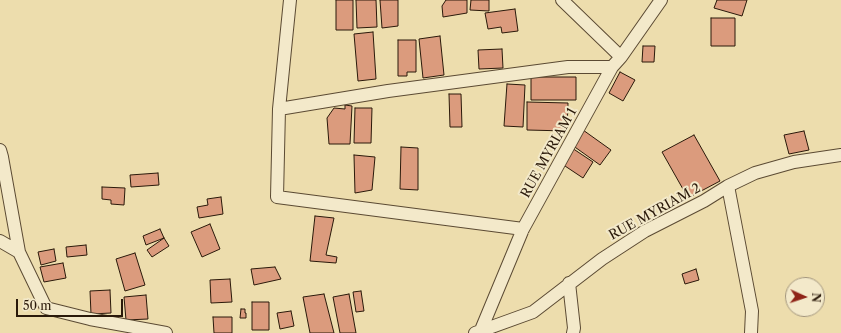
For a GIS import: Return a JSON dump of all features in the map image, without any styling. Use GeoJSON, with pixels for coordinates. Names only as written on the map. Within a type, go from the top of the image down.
{"type":"FeatureCollection","features":[{"type":"Feature","properties":{"kind":"street"},"geometry":{"type":"LineString","coordinates":[[290,0],[279,109],[277,197],[523,229]]}},
{"type":"Feature","properties":{"kind":"street"},"geometry":{"type":"LineString","coordinates":[[562,0],[621,57]]}},
{"type":"Feature","properties":{"kind":"street","name":"RUE MYRIAM 1"},"geometry":{"type":"LineString","coordinates":[[478,332],[523,229],[612,67],[621,57],[661,0]]}},
{"type":"Feature","properties":{"kind":"street"},"geometry":{"type":"LineString","coordinates":[[279,109],[388,91],[560,68],[612,67]]}},
{"type":"Feature","properties":{"kind":"street"},"geometry":{"type":"LineString","coordinates":[[0,150],[19,252],[46,308],[90,320],[166,333]]}},
{"type":"Feature","properties":{"kind":"street","name":"RUE MYRIAM 2"},"geometry":{"type":"LineString","coordinates":[[478,332],[533,312],[602,259],[645,231],[704,201],[728,186],[755,174],[794,162],[841,155]]}},
{"type":"Feature","properties":{"kind":"street"},"geometry":{"type":"LineString","coordinates":[[728,186],[752,311],[751,333]]}},
{"type":"Feature","properties":{"kind":"street"},"geometry":{"type":"LineString","coordinates":[[0,241],[19,252]]}},
{"type":"Feature","properties":{"kind":"street"},"geometry":{"type":"LineString","coordinates":[[569,283],[574,328],[573,333]]}},
{"type":"Feature","properties":{"kind":"building"},"geometry":{"type":"Polygon","coordinates":[[[336,0],[353,0],[353,30],[336,30],[336,0]]]}},
{"type":"Feature","properties":{"kind":"building"},"geometry":{"type":"Polygon","coordinates":[[[356,0],[376,0],[377,27],[357,28],[356,0]]]}},
{"type":"Feature","properties":{"kind":"building"},"geometry":{"type":"Polygon","coordinates":[[[380,0],[398,0],[398,26],[382,28],[380,0]]]}},
{"type":"Feature","properties":{"kind":"building"},"geometry":{"type":"Polygon","coordinates":[[[446,0],[467,0],[467,13],[443,17],[442,6],[446,0]]]}},
{"type":"Feature","properties":{"kind":"building"},"geometry":{"type":"Polygon","coordinates":[[[471,0],[489,0],[489,11],[470,10],[471,0]]]}},
{"type":"Feature","properties":{"kind":"building"},"geometry":{"type":"Polygon","coordinates":[[[717,0],[747,0],[742,16],[714,8],[717,0]]]}},
{"type":"Feature","properties":{"kind":"building"},"geometry":{"type":"Polygon","coordinates":[[[515,9],[518,31],[502,33],[501,27],[488,29],[485,13],[515,9]]]}},
{"type":"Feature","properties":{"kind":"building"},"geometry":{"type":"Polygon","coordinates":[[[711,18],[735,18],[735,46],[711,46],[711,18]]]}},
{"type":"Feature","properties":{"kind":"building"},"geometry":{"type":"Polygon","coordinates":[[[373,32],[376,79],[358,81],[354,34],[373,32]]]}},
{"type":"Feature","properties":{"kind":"building"},"geometry":{"type":"Polygon","coordinates":[[[440,36],[444,75],[423,78],[419,39],[440,36]]]}},
{"type":"Feature","properties":{"kind":"building"},"geometry":{"type":"Polygon","coordinates":[[[398,40],[416,40],[416,72],[407,72],[407,76],[398,76],[398,40]]]}},
{"type":"Feature","properties":{"kind":"building"},"geometry":{"type":"Polygon","coordinates":[[[643,46],[655,46],[654,62],[642,62],[643,46]]]}},
{"type":"Feature","properties":{"kind":"building"},"geometry":{"type":"Polygon","coordinates":[[[502,49],[503,68],[479,69],[478,50],[502,49]]]}},
{"type":"Feature","properties":{"kind":"building"},"geometry":{"type":"Polygon","coordinates":[[[620,72],[635,80],[623,101],[609,93],[620,72]]]}},
{"type":"Feature","properties":{"kind":"building"},"geometry":{"type":"Polygon","coordinates":[[[531,77],[576,77],[576,100],[531,100],[531,77]]]}},
{"type":"Feature","properties":{"kind":"building"},"geometry":{"type":"Polygon","coordinates":[[[507,84],[525,85],[523,127],[504,126],[507,84]]]}},
{"type":"Feature","properties":{"kind":"building"},"geometry":{"type":"Polygon","coordinates":[[[449,94],[461,94],[462,127],[450,127],[449,94]]]}},
{"type":"Feature","properties":{"kind":"building"},"geometry":{"type":"Polygon","coordinates":[[[527,102],[568,103],[567,131],[527,130],[527,102]]]}},
{"type":"Feature","properties":{"kind":"building"},"geometry":{"type":"Polygon","coordinates":[[[345,105],[352,106],[350,144],[329,144],[327,118],[334,108],[345,109],[345,105]]]}},
{"type":"Feature","properties":{"kind":"building"},"geometry":{"type":"Polygon","coordinates":[[[355,108],[372,108],[371,143],[354,143],[355,108]]]}},
{"type":"Feature","properties":{"kind":"building"},"geometry":{"type":"Polygon","coordinates":[[[583,130],[611,150],[600,165],[572,145],[583,130]]]}},
{"type":"Feature","properties":{"kind":"building"},"geometry":{"type":"Polygon","coordinates":[[[804,131],[809,150],[789,154],[784,135],[804,131]]]}},
{"type":"Feature","properties":{"kind":"building"},"geometry":{"type":"Polygon","coordinates":[[[694,135],[720,181],[688,198],[662,152],[694,135]]]}},
{"type":"Feature","properties":{"kind":"building"},"geometry":{"type":"Polygon","coordinates":[[[401,147],[418,148],[418,190],[400,189],[401,147]]]}},
{"type":"Feature","properties":{"kind":"building"},"geometry":{"type":"Polygon","coordinates":[[[572,148],[593,162],[583,178],[562,164],[572,148]]]}},
{"type":"Feature","properties":{"kind":"building"},"geometry":{"type":"Polygon","coordinates":[[[354,155],[375,157],[372,190],[355,193],[354,155]]]}},
{"type":"Feature","properties":{"kind":"building"},"geometry":{"type":"Polygon","coordinates":[[[158,173],[159,185],[131,187],[130,175],[158,173]]]}},
{"type":"Feature","properties":{"kind":"building"},"geometry":{"type":"Polygon","coordinates":[[[102,187],[125,188],[124,205],[111,204],[111,200],[102,199],[102,187]]]}},
{"type":"Feature","properties":{"kind":"building"},"geometry":{"type":"Polygon","coordinates":[[[221,197],[223,214],[199,218],[197,207],[208,205],[207,199],[221,197]]]}},
{"type":"Feature","properties":{"kind":"building"},"geometry":{"type":"Polygon","coordinates":[[[315,216],[334,218],[326,255],[337,257],[336,263],[310,261],[315,216]]]}},
{"type":"Feature","properties":{"kind":"building"},"geometry":{"type":"Polygon","coordinates":[[[210,224],[220,249],[202,257],[191,232],[210,224]]]}},
{"type":"Feature","properties":{"kind":"building"},"geometry":{"type":"Polygon","coordinates":[[[160,229],[164,238],[146,245],[143,236],[160,229]]]}},
{"type":"Feature","properties":{"kind":"building"},"geometry":{"type":"Polygon","coordinates":[[[164,238],[169,246],[152,257],[147,250],[164,238]]]}},
{"type":"Feature","properties":{"kind":"building"},"geometry":{"type":"Polygon","coordinates":[[[86,245],[87,255],[67,257],[66,247],[86,245]]]}},
{"type":"Feature","properties":{"kind":"building"},"geometry":{"type":"Polygon","coordinates":[[[54,249],[56,261],[41,265],[38,252],[54,249]]]}},
{"type":"Feature","properties":{"kind":"building"},"geometry":{"type":"Polygon","coordinates":[[[135,253],[145,285],[125,291],[116,259],[135,253]]]}},
{"type":"Feature","properties":{"kind":"building"},"geometry":{"type":"Polygon","coordinates":[[[63,263],[66,278],[44,282],[40,267],[63,263]]]}},
{"type":"Feature","properties":{"kind":"building"},"geometry":{"type":"Polygon","coordinates":[[[275,267],[281,279],[254,285],[251,269],[275,267]]]}},
{"type":"Feature","properties":{"kind":"building"},"geometry":{"type":"Polygon","coordinates":[[[696,269],[699,280],[685,284],[682,274],[696,269]]]}},
{"type":"Feature","properties":{"kind":"building"},"geometry":{"type":"Polygon","coordinates":[[[230,279],[232,302],[211,303],[210,280],[230,279]]]}},
{"type":"Feature","properties":{"kind":"building"},"geometry":{"type":"Polygon","coordinates":[[[110,290],[111,313],[91,314],[90,291],[110,290]]]}},
{"type":"Feature","properties":{"kind":"building"},"geometry":{"type":"Polygon","coordinates":[[[361,291],[364,311],[356,312],[353,292],[361,291]]]}},
{"type":"Feature","properties":{"kind":"building"},"geometry":{"type":"Polygon","coordinates":[[[324,294],[334,333],[310,333],[303,297],[324,294]]]}},
{"type":"Feature","properties":{"kind":"building"},"geometry":{"type":"Polygon","coordinates":[[[349,294],[356,333],[340,333],[333,297],[349,294]]]}},
{"type":"Feature","properties":{"kind":"building"},"geometry":{"type":"Polygon","coordinates":[[[146,295],[148,319],[126,320],[124,297],[146,295]]]}},
{"type":"Feature","properties":{"kind":"building"},"geometry":{"type":"Polygon","coordinates":[[[252,302],[269,302],[269,330],[252,330],[252,302]]]}},
{"type":"Feature","properties":{"kind":"building"},"geometry":{"type":"Polygon","coordinates":[[[241,309],[245,309],[246,318],[240,318],[241,309]]]}},
{"type":"Feature","properties":{"kind":"building"},"geometry":{"type":"Polygon","coordinates":[[[291,311],[294,326],[280,329],[277,313],[291,311]]]}},
{"type":"Feature","properties":{"kind":"building"},"geometry":{"type":"Polygon","coordinates":[[[213,317],[232,317],[232,333],[214,333],[213,317]]]}}]}
